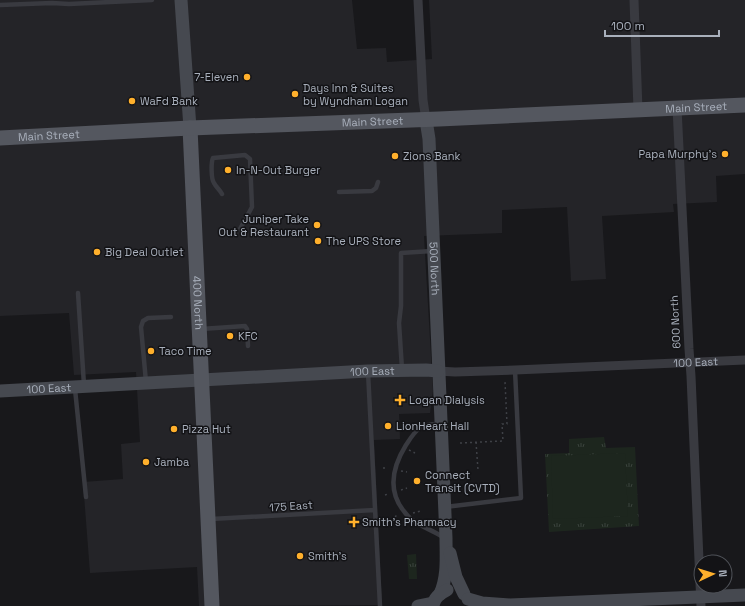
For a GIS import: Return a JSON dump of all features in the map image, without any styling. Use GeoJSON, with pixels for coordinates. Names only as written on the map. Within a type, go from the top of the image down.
{"type":"FeatureCollection","features":[{"type":"Feature","properties":{"kind":"main road","name":"Main Street"},"geometry":{"type":"LineString","coordinates":[[0,138],[190,128],[426,120],[745,105]]}},
{"type":"Feature","properties":{"kind":"main road","name":"400 North"},"geometry":{"type":"LineString","coordinates":[[190,128],[212,606]]}},
{"type":"Feature","properties":{"kind":"street","name":"400 North"},"geometry":{"type":"LineString","coordinates":[[181,0],[190,128]]}},
{"type":"Feature","properties":{"kind":"street","name":"500 North"},"geometry":{"type":"LineString","coordinates":[[418,0],[423,100],[429,139],[446,538],[444,585],[435,601]]}},
{"type":"Feature","properties":{"kind":"street"},"geometry":{"type":"LineString","coordinates":[[634,0],[638,110]]}},
{"type":"Feature","properties":{"kind":"street","name":"600 North"},"geometry":{"type":"LineString","coordinates":[[677,108],[701,602]]}},
{"type":"Feature","properties":{"kind":"street","name":"100 East"},"geometry":{"type":"LineString","coordinates":[[0,391],[368,371],[438,370],[455,372],[745,360]]}},
{"type":"Feature","properties":{"kind":"street","name":"500 North"},"geometry":{"type":"LineString","coordinates":[[446,538],[456,577],[467,600]]}},
{"type":"Feature","properties":{"kind":"street"},"geometry":{"type":"LineString","coordinates":[[418,606],[435,601],[446,591],[452,590],[458,591],[467,600],[508,605],[701,602],[745,594]]}},
{"type":"Feature","properties":{"kind":"lane"},"geometry":{"type":"LineString","coordinates":[[0,5],[52,3],[69,4],[152,0]]}},
{"type":"Feature","properties":{"kind":"lane"},"geometry":{"type":"LineString","coordinates":[[222,194],[213,180],[212,161],[214,158],[245,155],[250,159],[252,207],[240,229]]}},
{"type":"Feature","properties":{"kind":"lane"},"geometry":{"type":"LineString","coordinates":[[339,192],[372,191],[376,188],[378,182]]}},
{"type":"Feature","properties":{"kind":"lane"},"geometry":{"type":"LineString","coordinates":[[402,370],[399,323],[401,306],[401,253],[434,251]]}},
{"type":"Feature","properties":{"kind":"lane"},"geometry":{"type":"LineString","coordinates":[[78,293],[80,387],[86,497]]}},
{"type":"Feature","properties":{"kind":"lane"},"geometry":{"type":"LineString","coordinates":[[146,384],[141,327],[143,321],[148,318],[171,317]]}},
{"type":"Feature","properties":{"kind":"lane"},"geometry":{"type":"LineString","coordinates":[[199,329],[245,326],[247,329],[248,346]]}},
{"type":"Feature","properties":{"kind":"lane"},"geometry":{"type":"LineString","coordinates":[[445,507],[521,498],[515,370]]}},
{"type":"Feature","properties":{"kind":"lane"},"geometry":{"type":"LineString","coordinates":[[368,371],[380,606]]}},
{"type":"Feature","properties":{"kind":"lane"},"geometry":{"type":"LineString","coordinates":[[440,424],[424,426],[416,431],[412,436],[396,463],[394,486],[399,504],[407,516],[417,524],[446,538]]}},
{"type":"Feature","properties":{"kind":"lane","name":"175 East"},"geometry":{"type":"LineString","coordinates":[[208,520],[375,510]]}},
{"type":"Feature","properties":{"kind":"path"},"geometry":{"type":"LineString","coordinates":[[460,443],[503,441],[502,424],[507,424],[505,382]]}},
{"type":"Feature","properties":{"kind":"path"},"geometry":{"type":"LineString","coordinates":[[476,442],[478,470]]}},
{"type":"Feature","properties":{"kind":"path"},"geometry":{"type":"LineString","coordinates":[[409,450],[415,453]]}},
{"type":"Feature","properties":{"kind":"path"},"geometry":{"type":"LineString","coordinates":[[401,471],[407,472]]}},
{"type":"Feature","properties":{"kind":"path"},"geometry":{"type":"LineString","coordinates":[[401,490],[407,488]]}},
{"type":"Feature","properties":{"kind":"path"},"geometry":{"type":"LineString","coordinates":[[413,513],[421,511]]}},
{"type":"Feature","properties":{"kind":"shaded area"},"geometry":{"type":"Polygon","coordinates":[[[0,0],[352,0],[357,49],[386,48],[387,62],[432,59],[429,0],[745,0],[745,174],[716,176],[717,202],[673,204],[674,212],[602,216],[606,279],[571,281],[567,207],[502,210],[502,233],[424,236],[433,391],[430,413],[399,414],[400,439],[374,440],[382,605],[199,606],[197,567],[90,573],[83,482],[123,479],[121,444],[140,442],[136,372],[74,375],[69,313],[0,316],[0,0]]]}},
{"type":"Feature","properties":{"kind":"green space"},"geometry":{"type":"Polygon","coordinates":[[[604,437],[606,448],[635,447],[639,526],[549,532],[545,454],[569,453],[569,439],[604,437]]]}},
{"type":"Feature","properties":{"kind":"green space"},"geometry":{"type":"Polygon","coordinates":[[[625,453],[628,516],[553,519],[551,456],[625,453]]]}},
{"type":"Feature","properties":{"kind":"green space"},"geometry":{"type":"Polygon","coordinates":[[[416,554],[417,579],[409,579],[407,555],[416,554]]]}},
{"type":"Feature","properties":{"kind":"place","name":"7-Eleven"},"geometry":{"type":"Point","coordinates":[247,77]}},
{"type":"Feature","properties":{"kind":"place","name":"Days Inn & Suites by Wyndham Logan"},"geometry":{"type":"Point","coordinates":[295,94]}},
{"type":"Feature","properties":{"kind":"place","name":"WaFd Bank"},"geometry":{"type":"Point","coordinates":[132,101]}},
{"type":"Feature","properties":{"kind":"place","name":"Papa Murphy's"},"geometry":{"type":"Point","coordinates":[725,154]}},
{"type":"Feature","properties":{"kind":"place","name":"Zions Bank"},"geometry":{"type":"Point","coordinates":[395,156]}},
{"type":"Feature","properties":{"kind":"place","name":"In-N-Out Burger"},"geometry":{"type":"Point","coordinates":[228,170]}},
{"type":"Feature","properties":{"kind":"place","name":"Juniper Take Out & Restaurant"},"geometry":{"type":"Point","coordinates":[317,225]}},
{"type":"Feature","properties":{"kind":"place","name":"The UPS Store"},"geometry":{"type":"Point","coordinates":[318,241]}},
{"type":"Feature","properties":{"kind":"place","name":"Big Deal Outlet"},"geometry":{"type":"Point","coordinates":[97,252]}},
{"type":"Feature","properties":{"kind":"place","name":"KFC"},"geometry":{"type":"Point","coordinates":[230,336]}},
{"type":"Feature","properties":{"kind":"place","name":"Taco Time"},"geometry":{"type":"Point","coordinates":[151,351]}},
{"type":"Feature","properties":{"kind":"place","name":"Logan Dialysis"},"geometry":{"type":"Point","coordinates":[400,400]}},
{"type":"Feature","properties":{"kind":"place","name":"LionHeart Hall"},"geometry":{"type":"Point","coordinates":[388,426]}},
{"type":"Feature","properties":{"kind":"place","name":"Pizza Hut"},"geometry":{"type":"Point","coordinates":[174,429]}},
{"type":"Feature","properties":{"kind":"place","name":"Jamba"},"geometry":{"type":"Point","coordinates":[146,462]}},
{"type":"Feature","properties":{"kind":"place","name":"Connect Transit (CVTD)"},"geometry":{"type":"Point","coordinates":[417,481]}},
{"type":"Feature","properties":{"kind":"place","name":"Smith's Pharmacy"},"geometry":{"type":"Point","coordinates":[354,522]}},
{"type":"Feature","properties":{"kind":"place","name":"Smith's"},"geometry":{"type":"Point","coordinates":[300,556]}}]}
